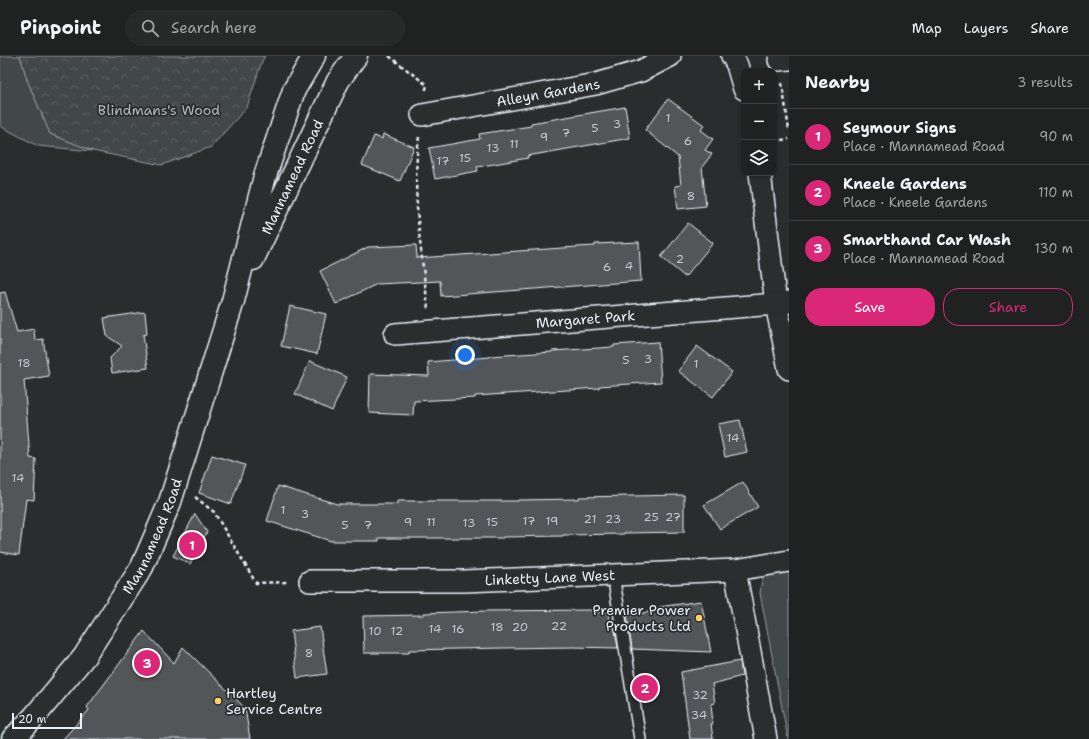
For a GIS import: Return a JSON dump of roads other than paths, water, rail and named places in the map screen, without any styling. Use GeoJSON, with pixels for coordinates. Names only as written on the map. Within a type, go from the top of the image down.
{"type":"FeatureCollection","features":[{"type":"Feature","properties":{"kind":"main road","name":"Mannamead Road"},"geometry":{"type":"LineString","coordinates":[[13,739],[34,717],[84,657],[142,567],[170,502],[233,301],[264,176],[294,90],[314,56]]}},
{"type":"Feature","properties":{"kind":"main road","name":"Mannamead Road"},"geometry":{"type":"LineString","coordinates":[[233,301],[338,81],[356,56]]}},
{"type":"Feature","properties":{"kind":"street","name":"Alleyn Gardens"},"geometry":{"type":"LineString","coordinates":[[422,115],[596,84],[641,71],[670,56]]}},
{"type":"Feature","properties":{"kind":"street"},"geometry":{"type":"LineString","coordinates":[[732,56],[737,65],[741,79]]}},
{"type":"Feature","properties":{"kind":"street"},"geometry":{"type":"LineString","coordinates":[[761,176],[783,303],[789,369]]}},
{"type":"Feature","properties":{"kind":"street","name":"Margaret Park"},"geometry":{"type":"LineString","coordinates":[[395,334],[783,303]]}},
{"type":"Feature","properties":{"kind":"street","name":"Linketty Lane West"},"geometry":{"type":"LineString","coordinates":[[310,581],[464,581],[735,570],[789,561]]}},
{"type":"Feature","properties":{"kind":"street"},"geometry":{"type":"LineString","coordinates":[[735,570],[766,739]]}},
{"type":"Feature","properties":{"kind":"lane"},"geometry":{"type":"LineString","coordinates":[[613,575],[640,739]]}},
{"type":"Feature","properties":{"kind":"place","name":"Seymour Signs"},"geometry":{"type":"Point","coordinates":[192,545]}},
{"type":"Feature","properties":{"kind":"place","name":"Premier Power Products Ltd"},"geometry":{"type":"Point","coordinates":[699,618]}},
{"type":"Feature","properties":{"kind":"place","name":"Smarthand Car Wash"},"geometry":{"type":"Point","coordinates":[147,663]}},
{"type":"Feature","properties":{"kind":"place","name":"Kneele Gardens"},"geometry":{"type":"Point","coordinates":[645,688]}},
{"type":"Feature","properties":{"kind":"place","name":"Hartley Service Centre"},"geometry":{"type":"Point","coordinates":[218,701]}},
{"type":"Feature","properties":{"kind":"park label","name":"Blindmans's Wood"},"geometry":{"type":"Point","coordinates":[159,110]}}]}
